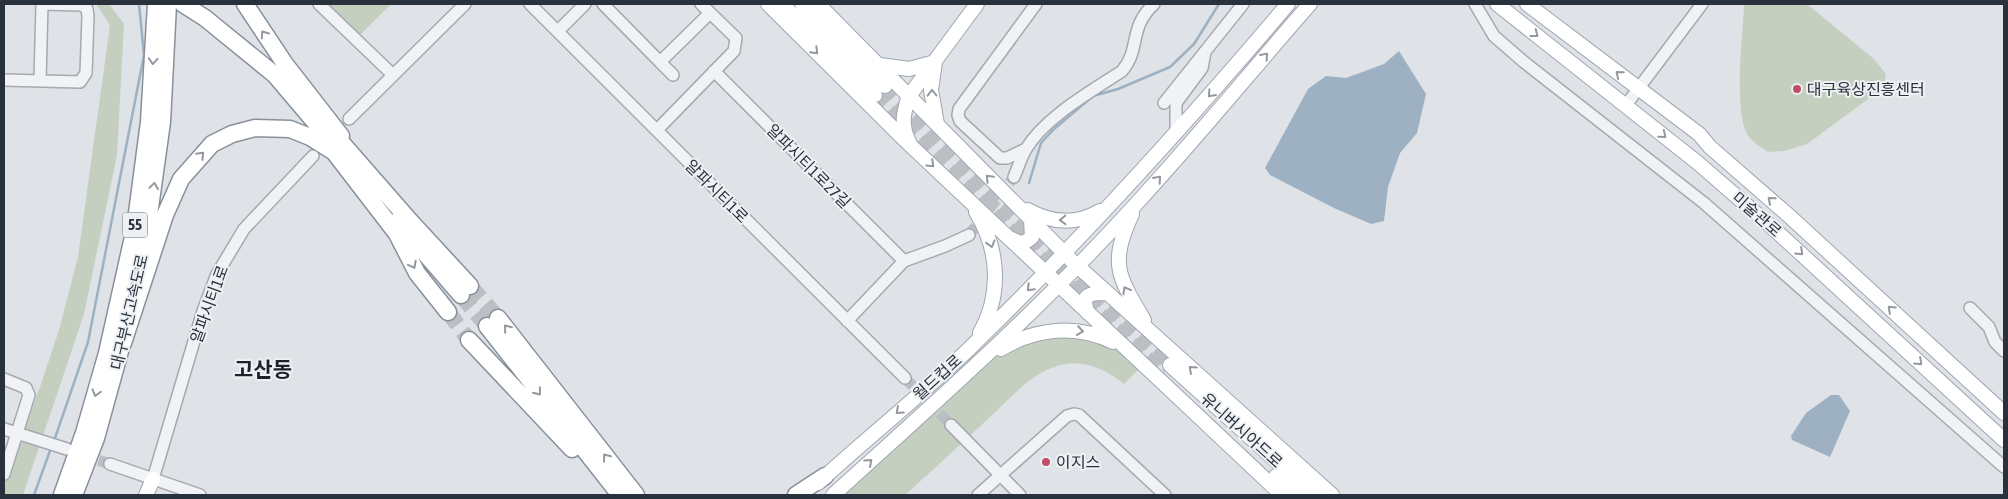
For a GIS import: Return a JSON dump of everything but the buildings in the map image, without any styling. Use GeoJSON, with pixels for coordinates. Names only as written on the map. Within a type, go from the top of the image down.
{"type":"FeatureCollection","features":[{"type":"Feature","properties":{"kind":"highway"},"geometry":{"type":"LineString","coordinates":[[182,4],[212,24],[275,75],[341,147]]}},
{"type":"Feature","properties":{"kind":"highway"},"geometry":{"type":"LineString","coordinates":[[197,4],[248,41],[279,69],[373,190],[417,273],[448,312]]}},
{"type":"Feature","properties":{"kind":"highway"},"geometry":{"type":"LineString","coordinates":[[245,4],[341,147]]}},
{"type":"Feature","properties":{"kind":"highway","name":"대구부산고속도로"},"geometry":{"type":"LineString","coordinates":[[74,495],[96,438],[123,343],[148,233],[162,122],[162,9]]}},
{"type":"Feature","properties":{"kind":"highway","name":"대구부산고속도로"},"geometry":{"type":"LineString","coordinates":[[62,495],[84,433],[107,353],[135,228],[162,9]]}},
{"type":"Feature","properties":{"kind":"highway"},"geometry":{"type":"LineString","coordinates":[[123,343],[172,196],[190,167],[212,144],[243,130],[276,128],[300,132],[341,147]]}},
{"type":"Feature","properties":{"kind":"highway"},"geometry":{"type":"LineString","coordinates":[[373,190],[410,222],[466,291]]}},
{"type":"Feature","properties":{"kind":"highway"},"geometry":{"type":"LineString","coordinates":[[493,322],[631,493]]}},
{"type":"Feature","properties":{"kind":"highway"},"geometry":{"type":"LineString","coordinates":[[468,340],[569,446],[611,495]]}},
{"type":"Feature","properties":{"kind":"highway"},"geometry":{"type":"LineString","coordinates":[[796,495],[825,476]]}},
{"type":"Feature","properties":{"kind":"main road"},"geometry":{"type":"LineString","coordinates":[[768,4],[910,145],[1282,495]]}},
{"type":"Feature","properties":{"kind":"main road"},"geometry":{"type":"LineString","coordinates":[[782,4],[880,91],[802,4]]}},
{"type":"Feature","properties":{"kind":"main road"},"geometry":{"type":"LineString","coordinates":[[818,4],[1064,253],[1106,293],[1332,495]]}},
{"type":"Feature","properties":{"kind":"main road"},"geometry":{"type":"LineString","coordinates":[[910,145],[903,130],[904,111],[909,96],[977,4]]}},
{"type":"Feature","properties":{"kind":"main road","name":"월드컵로"},"geometry":{"type":"LineString","coordinates":[[804,495],[972,346],[1046,272],[1109,206],[1288,4]]}},
{"type":"Feature","properties":{"kind":"main road"},"geometry":{"type":"LineString","coordinates":[[1151,332],[1128,293],[1119,271],[1122,234],[1136,205],[1310,4]]}},
{"type":"Feature","properties":{"kind":"main road","name":"미술관로"},"geometry":{"type":"LineString","coordinates":[[1497,4],[1698,163],[1774,229],[2004,440]]}},
{"type":"Feature","properties":{"kind":"main road","name":"미술관로"},"geometry":{"type":"LineString","coordinates":[[1527,4],[1638,90],[1699,134],[1710,147],[1788,214],[2004,413]]}},
{"type":"Feature","properties":{"kind":"main road"},"geometry":{"type":"LineString","coordinates":[[880,65],[909,68],[935,62]]}},
{"type":"Feature","properties":{"kind":"main road"},"geometry":{"type":"LineString","coordinates":[[935,62],[931,90],[936,124]]}},
{"type":"Feature","properties":{"kind":"main road"},"geometry":{"type":"LineString","coordinates":[[1008,198],[1046,219],[1057,221],[1081,219],[1109,206]]}},
{"type":"Feature","properties":{"kind":"main road"},"geometry":{"type":"LineString","coordinates":[[969,200],[989,237],[994,252],[995,276],[991,308],[972,346]]}},
{"type":"Feature","properties":{"kind":"main road","name":"월드컵로"},"geometry":{"type":"LineString","coordinates":[[833,495],[985,358],[1078,266],[1136,205]]}},
{"type":"Feature","properties":{"kind":"main road"},"geometry":{"type":"LineString","coordinates":[[1012,239],[1021,244],[1032,237],[1032,220]]}},
{"type":"Feature","properties":{"kind":"main road"},"geometry":{"type":"LineString","coordinates":[[1088,314],[1085,305],[1087,296],[1091,293],[1106,293]]}},
{"type":"Feature","properties":{"kind":"main road"},"geometry":{"type":"LineString","coordinates":[[985,358],[1021,338],[1061,330],[1076,330],[1100,336],[1133,356]]}},
{"type":"Feature","properties":{"kind":"main road","name":"유니버시아드로"},"geometry":{"type":"LineString","coordinates":[[1296,495],[1166,369],[1314,495]]}},
{"type":"Feature","properties":{"kind":"main road","name":"알파시티1로"},"geometry":{"type":"LineString","coordinates":[[146,495],[154,479]]}},
{"type":"Feature","properties":{"kind":"street"},"geometry":{"type":"LineString","coordinates":[[4,80],[40,81],[80,82],[84,79],[86,73],[88,16],[86,9],[82,5],[42,4],[40,81]]}},
{"type":"Feature","properties":{"kind":"street"},"geometry":{"type":"LineString","coordinates":[[319,4],[393,75]]}},
{"type":"Feature","properties":{"kind":"street"},"geometry":{"type":"LineString","coordinates":[[349,119],[465,4]]}},
{"type":"Feature","properties":{"kind":"street","name":"알파시티1로"},"geometry":{"type":"LineString","coordinates":[[530,4],[905,378]]}},
{"type":"Feature","properties":{"kind":"street"},"geometry":{"type":"LineString","coordinates":[[558,31],[584,4]]}},
{"type":"Feature","properties":{"kind":"street"},"geometry":{"type":"LineString","coordinates":[[603,4],[673,75]]}},
{"type":"Feature","properties":{"kind":"street"},"geometry":{"type":"LineString","coordinates":[[657,130],[734,51],[736,38],[701,4]]}},
{"type":"Feature","properties":{"kind":"street"},"geometry":{"type":"LineString","coordinates":[[1026,149],[1007,158],[1000,158],[960,121],[958,115],[959,109],[1036,4]]}},
{"type":"Feature","properties":{"kind":"street"},"geometry":{"type":"LineString","coordinates":[[1014,177],[1026,149],[1047,126],[1074,104],[1122,71],[1131,55],[1138,24],[1154,4]]}},
{"type":"Feature","properties":{"kind":"street"},"geometry":{"type":"LineString","coordinates":[[1164,103],[1243,4]]}},
{"type":"Feature","properties":{"kind":"street"},"geometry":{"type":"LineString","coordinates":[[1475,4],[1494,36],[1524,62],[1704,202],[1857,340],[1948,416],[2004,467]]}},
{"type":"Feature","properties":{"kind":"street"},"geometry":{"type":"LineString","coordinates":[[1626,105],[1702,4]]}},
{"type":"Feature","properties":{"kind":"street"},"geometry":{"type":"LineString","coordinates":[[660,62],[710,13]]}},
{"type":"Feature","properties":{"kind":"street"},"geometry":{"type":"LineString","coordinates":[[1180,125],[1176,103],[1202,68],[1205,51]]}},
{"type":"Feature","properties":{"kind":"street","name":"알파시티1로27길"},"geometry":{"type":"LineString","coordinates":[[714,71],[904,261]]}},
{"type":"Feature","properties":{"kind":"street","name":"알파시티1로"},"geometry":{"type":"LineString","coordinates":[[154,479],[203,311],[217,274],[228,252],[250,221],[313,156]]}},
{"type":"Feature","properties":{"kind":"street"},"geometry":{"type":"LineString","coordinates":[[847,321],[904,261],[969,235]]}},
{"type":"Feature","properties":{"kind":"street"},"geometry":{"type":"LineString","coordinates":[[1970,308],[1989,327],[1994,342],[2004,352]]}},
{"type":"Feature","properties":{"kind":"street"},"geometry":{"type":"LineString","coordinates":[[4,379],[23,386],[28,391],[29,396],[4,474]]}},
{"type":"Feature","properties":{"kind":"street"},"geometry":{"type":"LineString","coordinates":[[1948,416],[1968,406]]}},
{"type":"Feature","properties":{"kind":"street"},"geometry":{"type":"LineString","coordinates":[[978,495],[1067,416],[1074,414],[1079,415],[1165,495]]}},
{"type":"Feature","properties":{"kind":"street"},"geometry":{"type":"LineString","coordinates":[[951,425],[1020,495]]}},
{"type":"Feature","properties":{"kind":"street"},"geometry":{"type":"LineString","coordinates":[[4,429],[67,449]]}},
{"type":"Feature","properties":{"kind":"street"},"geometry":{"type":"LineString","coordinates":[[110,464],[200,495]]}},
{"type":"Feature","properties":{"kind":"green space"},"geometry":{"type":"Polygon","coordinates":[[[96,4],[109,4],[124,24],[117,155],[84,314],[23,495],[4,495],[4,483],[59,330],[78,257],[110,25],[96,4]]]}},
{"type":"Feature","properties":{"kind":"green space"},"geometry":{"type":"Polygon","coordinates":[[[319,4],[391,4],[356,39],[319,4]]]}},
{"type":"Feature","properties":{"kind":"green space"},"geometry":{"type":"Polygon","coordinates":[[[1744,4],[1807,4],[1874,59],[1886,74],[1883,88],[1807,144],[1784,151],[1768,152],[1750,138],[1742,120],[1740,88],[1744,4]]]}},
{"type":"Feature","properties":{"kind":"green space"},"geometry":{"type":"Polygon","coordinates":[[[1100,336],[1143,365],[1124,384],[1092,366],[1075,363],[1057,366],[1029,381],[905,495],[833,495],[985,358],[1021,338],[1100,336]]]}},
{"type":"Feature","properties":{"kind":"water"},"geometry":{"type":"Polygon","coordinates":[[[1399,51],[1426,94],[1417,133],[1400,153],[1388,187],[1384,221],[1371,224],[1334,208],[1270,175],[1265,168],[1308,89],[1326,76],[1346,78],[1384,64],[1399,51]]]}},
{"type":"Feature","properties":{"kind":"water"},"geometry":{"type":"Polygon","coordinates":[[[1831,395],[1839,395],[1850,411],[1830,457],[1792,440],[1791,436],[1806,413],[1831,395]]]}},
{"type":"Feature","properties":{"kind":"waterway"},"geometry":{"type":"LineString","coordinates":[[54,441],[88,342],[144,55],[139,4]]}},
{"type":"Feature","properties":{"kind":"waterway"},"geometry":{"type":"LineString","coordinates":[[1029,183],[1041,143],[1054,129],[1093,96],[1118,89],[1170,67],[1194,44],[1219,4]]}},
{"type":"Feature","properties":{"kind":"waterway"},"geometry":{"type":"LineString","coordinates":[[34,495],[51,448]]}},
{"type":"Feature","properties":{"kind":"tunnel"},"geometry":{"type":"LineString","coordinates":[[885,86],[994,198],[1170,365]]}},
{"type":"Feature","properties":{"kind":"tunnel"},"geometry":{"type":"LineString","coordinates":[[875,95],[986,207],[1163,373]]}},
{"type":"Feature","properties":{"kind":"tunnel"},"geometry":{"type":"LineString","coordinates":[[969,235],[1014,177]]}},
{"type":"Feature","properties":{"kind":"tunnel"},"geometry":{"type":"LineString","coordinates":[[470,286],[498,318]]}},
{"type":"Feature","properties":{"kind":"tunnel"},"geometry":{"type":"LineString","coordinates":[[461,295],[487,326]]}},
{"type":"Feature","properties":{"kind":"tunnel"},"geometry":{"type":"LineString","coordinates":[[448,312],[469,340]]}},
{"type":"Feature","properties":{"kind":"tunnel"},"geometry":{"type":"LineString","coordinates":[[905,378],[951,425]]}},
{"type":"Feature","properties":{"kind":"tunnel"},"geometry":{"type":"LineString","coordinates":[[83,455],[110,464]]}},
{"type":"Feature","properties":{"kind":"place","name":"대구육상진흥센터"},"geometry":{"type":"Point","coordinates":[1797,89]}},
{"type":"Feature","properties":{"kind":"place","name":"이지스"},"geometry":{"type":"Point","coordinates":[1046,462]}},
{"type":"Feature","properties":{"kind":"district","name":"고산동"},"geometry":{"type":"Point","coordinates":[263,370]}}]}
